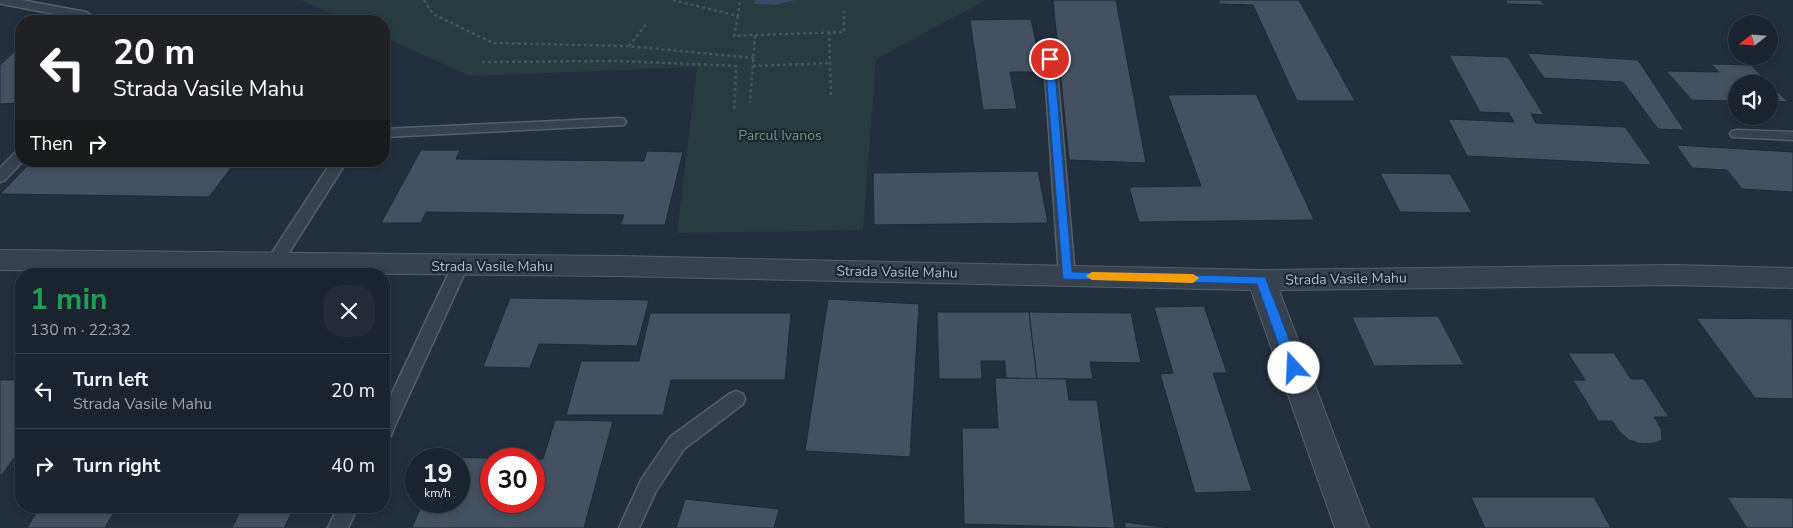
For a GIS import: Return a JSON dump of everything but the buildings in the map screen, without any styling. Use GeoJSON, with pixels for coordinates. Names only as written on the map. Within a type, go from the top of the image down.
{"type":"FeatureCollection","features":[{"type":"Feature","properties":{"kind":"street","name":"Strada Vasile Mahu"},"geometry":{"type":"LineString","coordinates":[[0,260],[460,266],[618,266],[1261,280],[1675,275],[1793,278]]}},
{"type":"Feature","properties":{"kind":"street"},"geometry":{"type":"LineString","coordinates":[[1261,280],[1352,528]]}},
{"type":"Feature","properties":{"kind":"lane"},"geometry":{"type":"LineString","coordinates":[[2,0],[81,15]]}},
{"type":"Feature","properties":{"kind":"lane"},"geometry":{"type":"LineString","coordinates":[[1050,59],[1067,276]]}},
{"type":"Feature","properties":{"kind":"lane"},"geometry":{"type":"LineString","coordinates":[[390,133],[619,122]]}},
{"type":"Feature","properties":{"kind":"lane"},"geometry":{"type":"LineString","coordinates":[[1737,134],[1793,136]]}},
{"type":"Feature","properties":{"kind":"lane"},"geometry":{"type":"LineString","coordinates":[[0,177],[15,161]]}},
{"type":"Feature","properties":{"kind":"lane"},"geometry":{"type":"LineString","coordinates":[[274,263],[336,167]]}},
{"type":"Feature","properties":{"kind":"lane"},"geometry":{"type":"LineString","coordinates":[[390,417],[460,266]]}},
{"type":"Feature","properties":{"kind":"lane"},"geometry":{"type":"LineString","coordinates":[[629,528],[648,486],[677,443],[736,399]]}},
{"type":"Feature","properties":{"kind":"lane"},"geometry":{"type":"LineString","coordinates":[[338,528],[345,513]]}},
{"type":"Feature","properties":{"kind":"path"},"geometry":{"type":"LineString","coordinates":[[424,0],[433,14],[493,43],[629,46],[754,58]]}},
{"type":"Feature","properties":{"kind":"path"},"geometry":{"type":"LineString","coordinates":[[673,0],[738,16]]}},
{"type":"Feature","properties":{"kind":"path"},"geometry":{"type":"LineString","coordinates":[[740,0],[734,36],[844,32],[844,11]]}},
{"type":"Feature","properties":{"kind":"path"},"geometry":{"type":"LineString","coordinates":[[629,46],[647,23]]}},
{"type":"Feature","properties":{"kind":"path"},"geometry":{"type":"LineString","coordinates":[[829,32],[831,98]]}},
{"type":"Feature","properties":{"kind":"path"},"geometry":{"type":"LineString","coordinates":[[750,103],[755,35]]}},
{"type":"Feature","properties":{"kind":"path"},"geometry":{"type":"LineString","coordinates":[[482,62],[620,61],[736,66],[734,111]]}},
{"type":"Feature","properties":{"kind":"path"},"geometry":{"type":"LineString","coordinates":[[754,66],[830,63]]}},
{"type":"Feature","properties":{"kind":"green space","name":"Parcul Ivanos"},"geometry":{"type":"Polygon","coordinates":[[[300,0],[986,0],[876,59],[863,230],[677,233],[697,67],[470,76],[390,40],[390,15],[334,15],[300,0]]]}},
{"type":"Feature","properties":{"kind":"waterway"},"geometry":{"type":"LineString","coordinates":[[758,2],[775,3],[791,0]]}},
{"type":"Feature","properties":{"kind":"slow traffic"},"geometry":{"type":"LineString","coordinates":[[1092,276],[1193,278]]}},
{"type":"Feature","properties":{"kind":"route"},"geometry":{"type":"LineString","coordinates":[[1050,59],[1067,276],[1261,280],[1294,368]]}}]}
